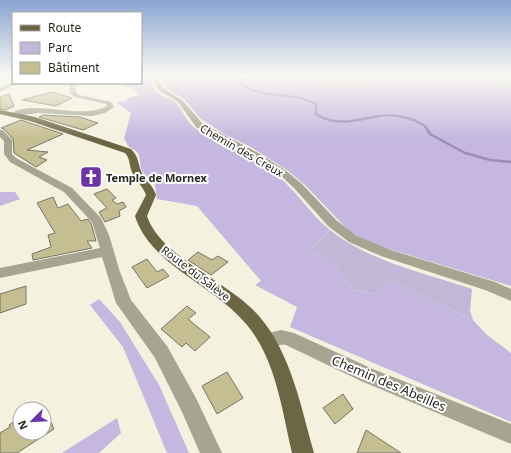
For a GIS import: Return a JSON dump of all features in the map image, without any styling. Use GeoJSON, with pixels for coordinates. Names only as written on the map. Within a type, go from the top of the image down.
{"type":"FeatureCollection","features":[{"type":"Feature","properties":{"kind":"main road","name":"Route du Salève"},"geometry":{"type":"LineString","coordinates":[[0,112],[15,114],[117,147],[132,154],[137,172],[150,192],[150,198],[141,216],[149,233],[168,253],[234,301],[253,321],[267,340],[276,360],[284,385],[303,453]]}},
{"type":"Feature","properties":{"kind":"street"},"geometry":{"type":"LineString","coordinates":[[15,114],[27,111],[90,113],[106,111],[111,107],[109,103],[78,96]]}},
{"type":"Feature","properties":{"kind":"street","name":"Chemin des Creux"},"geometry":{"type":"LineString","coordinates":[[171,96],[180,102],[199,125],[282,172],[298,186],[332,223],[353,239],[386,253],[490,286],[511,295]]}},
{"type":"Feature","properties":{"kind":"street"},"geometry":{"type":"LineString","coordinates":[[0,132],[8,140],[8,154],[14,162],[68,190],[99,225],[124,303],[161,352],[189,405],[211,453]]}},
{"type":"Feature","properties":{"kind":"street"},"geometry":{"type":"LineString","coordinates":[[0,273],[72,260],[108,251]]}},
{"type":"Feature","properties":{"kind":"street","name":"Chemin des Abeilles"},"geometry":{"type":"LineString","coordinates":[[267,340],[281,337],[288,338],[368,375],[511,434]]}},
{"type":"Feature","properties":{"kind":"green space"},"geometry":{"type":"Polygon","coordinates":[[[330,230],[345,241],[379,258],[472,289],[470,311],[473,320],[388,280],[376,294],[353,290],[335,266],[311,249],[330,230]]]}},
{"type":"Feature","properties":{"kind":"shaded area"},"geometry":{"type":"Polygon","coordinates":[[[135,96],[164,96],[172,100],[182,110],[189,122],[195,128],[255,161],[279,177],[330,230],[311,249],[335,266],[353,290],[376,294],[388,280],[473,320],[487,335],[511,353],[511,422],[290,327],[297,307],[255,285],[261,281],[197,206],[157,199],[155,185],[141,169],[139,155],[128,146],[124,138],[131,113],[116,102],[126,101],[128,98],[135,96]]]}},
{"type":"Feature","properties":{"kind":"shaded area"},"geometry":{"type":"Polygon","coordinates":[[[179,96],[511,96],[511,286],[386,248],[363,239],[349,231],[305,185],[287,170],[249,146],[224,134],[200,118],[185,100],[179,96]]]}},
{"type":"Feature","properties":{"kind":"shaded area"},"geometry":{"type":"Polygon","coordinates":[[[0,192],[15,192],[20,199],[0,206],[0,192]]]}},
{"type":"Feature","properties":{"kind":"shaded area"},"geometry":{"type":"Polygon","coordinates":[[[99,299],[120,322],[159,385],[189,453],[167,453],[123,347],[90,305],[99,299]]]}},
{"type":"Feature","properties":{"kind":"shaded area"},"geometry":{"type":"Polygon","coordinates":[[[117,418],[121,433],[99,453],[62,453],[117,418]]]}},
{"type":"Feature","properties":{"kind":"building"},"geometry":{"type":"Polygon","coordinates":[[[10,96],[14,106],[6,110],[0,109],[0,97],[10,96]]]}},
{"type":"Feature","properties":{"kind":"building"},"geometry":{"type":"Polygon","coordinates":[[[36,96],[66,96],[72,98],[56,106],[22,100],[36,96]]]}},
{"type":"Feature","properties":{"kind":"building"},"geometry":{"type":"Polygon","coordinates":[[[43,115],[80,117],[98,123],[83,130],[39,117],[43,115]]]}},
{"type":"Feature","properties":{"kind":"building"},"geometry":{"type":"Polygon","coordinates":[[[21,120],[63,134],[27,150],[48,152],[39,157],[47,160],[36,167],[14,153],[13,139],[4,129],[1,128],[21,120]]]}},
{"type":"Feature","properties":{"kind":"building"},"geometry":{"type":"Polygon","coordinates":[[[107,189],[116,198],[112,200],[117,204],[123,202],[126,207],[119,211],[120,216],[105,222],[99,212],[107,208],[94,194],[107,189]]]}},
{"type":"Feature","properties":{"kind":"building"},"geometry":{"type":"Polygon","coordinates":[[[53,197],[58,208],[68,204],[81,221],[88,219],[91,223],[96,241],[87,241],[92,248],[33,260],[32,254],[51,247],[48,235],[55,233],[37,203],[53,197]]]}},
{"type":"Feature","properties":{"kind":"building"},"geometry":{"type":"Polygon","coordinates":[[[198,252],[212,260],[218,256],[228,262],[211,275],[188,260],[198,252]]]}},
{"type":"Feature","properties":{"kind":"building"},"geometry":{"type":"Polygon","coordinates":[[[147,259],[157,272],[163,269],[169,276],[147,288],[132,267],[147,259]]]}},
{"type":"Feature","properties":{"kind":"building"},"geometry":{"type":"Polygon","coordinates":[[[26,286],[26,304],[0,313],[0,294],[26,286]]]}},
{"type":"Feature","properties":{"kind":"building"},"geometry":{"type":"Polygon","coordinates":[[[187,306],[196,313],[188,319],[210,337],[195,351],[186,343],[182,347],[161,329],[187,306]]]}},
{"type":"Feature","properties":{"kind":"building"},"geometry":{"type":"Polygon","coordinates":[[[227,372],[243,398],[217,414],[202,386],[227,372]]]}},
{"type":"Feature","properties":{"kind":"building"},"geometry":{"type":"Polygon","coordinates":[[[343,394],[353,409],[335,424],[323,408],[343,394]]]}},
{"type":"Feature","properties":{"kind":"building"},"geometry":{"type":"Polygon","coordinates":[[[12,423],[12,441],[36,441],[17,453],[0,453],[0,433],[10,427],[9,425],[12,423]]]}},
{"type":"Feature","properties":{"kind":"building"},"geometry":{"type":"Polygon","coordinates":[[[366,430],[401,453],[357,453],[366,430]]]}},
{"type":"Feature","properties":{"kind":"waterway"},"geometry":{"type":"LineString","coordinates":[[288,96],[297,97],[316,104],[316,114],[320,116]]}},
{"type":"Feature","properties":{"kind":"waterway"},"geometry":{"type":"LineString","coordinates":[[373,117],[388,115],[403,117]]}},
{"type":"Feature","properties":{"kind":"waterway"},"geometry":{"type":"LineString","coordinates":[[320,116],[333,121],[348,121],[378,116]]}},
{"type":"Feature","properties":{"kind":"waterway"},"geometry":{"type":"LineString","coordinates":[[399,116],[414,120],[425,126],[430,134],[465,153],[490,160],[511,162]]}},
{"type":"Feature","properties":{"kind":"place","name":"Temple de Mornex"},"geometry":{"type":"Point","coordinates":[91,177]}}]}
